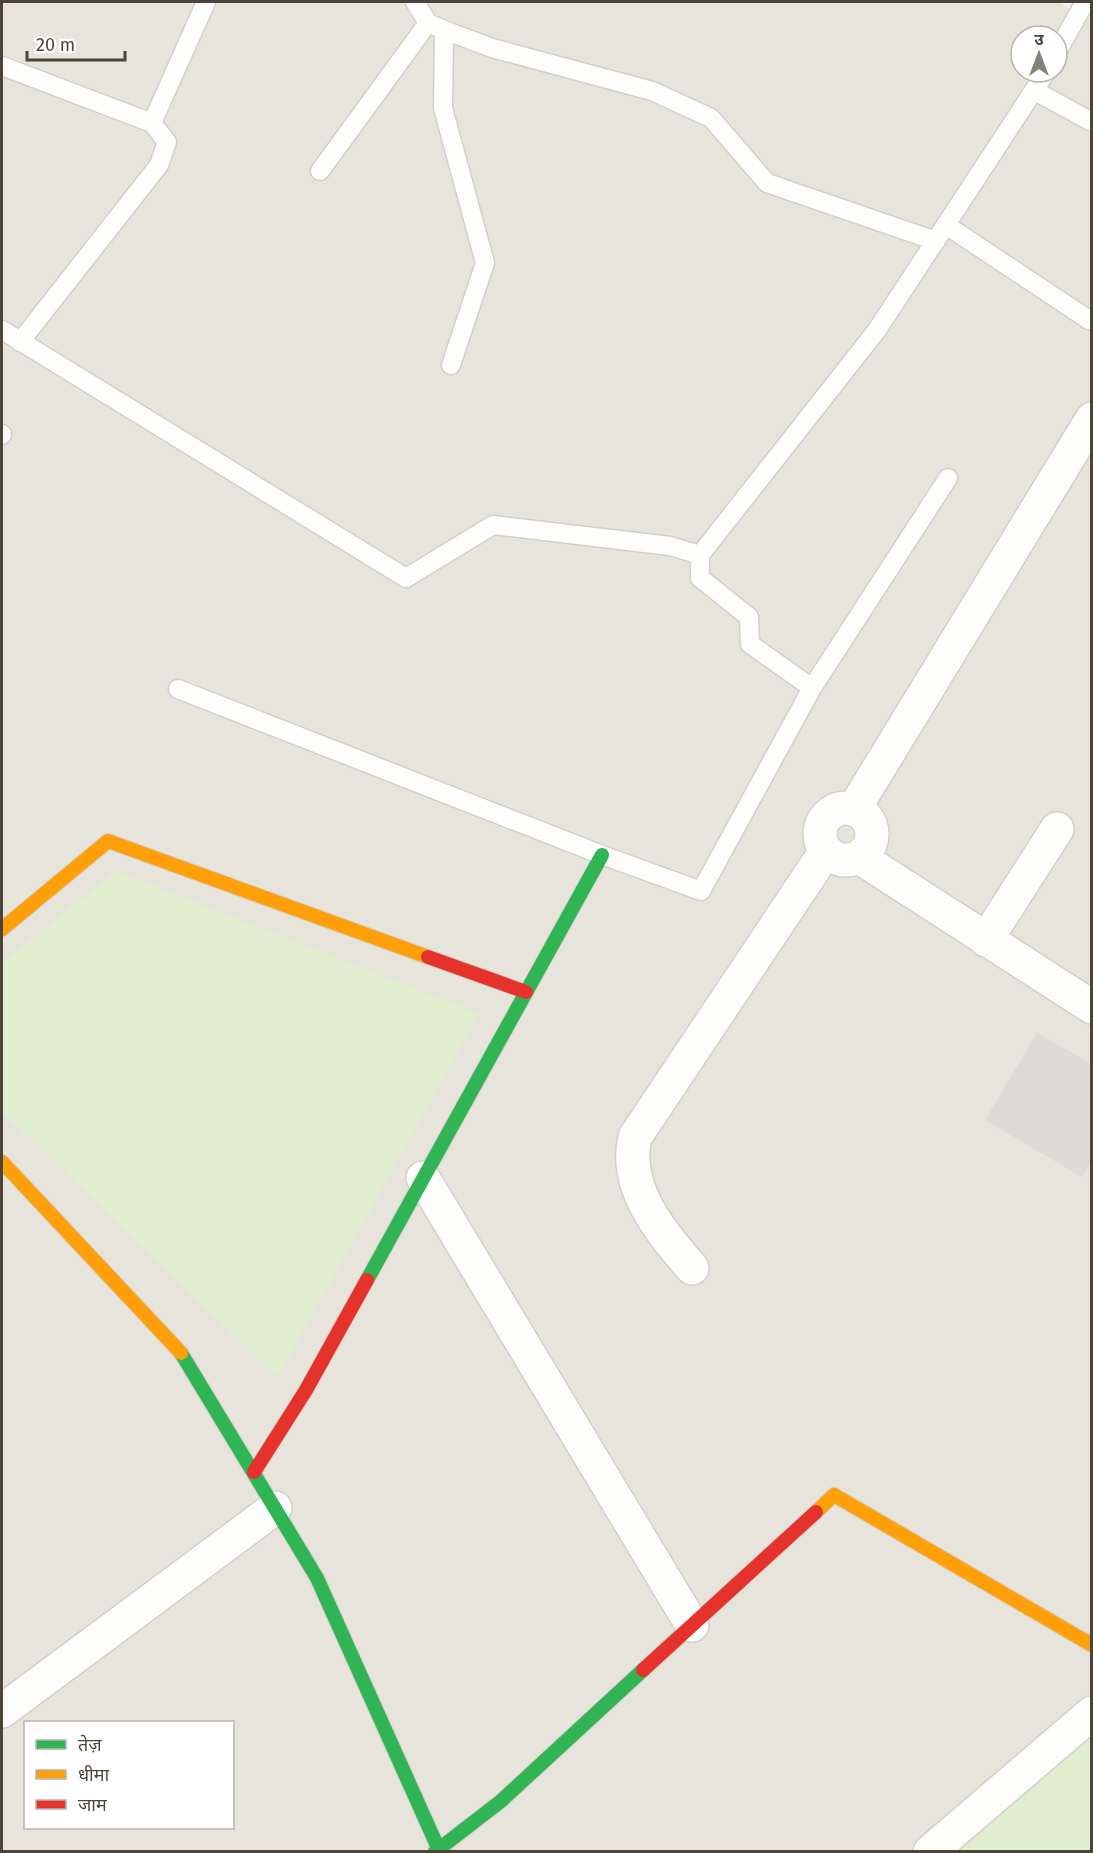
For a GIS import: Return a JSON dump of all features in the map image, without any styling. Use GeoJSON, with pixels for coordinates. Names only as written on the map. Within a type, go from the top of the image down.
{"type":"FeatureCollection","features":[{"type":"Feature","properties":{"kind":"street"},"geometry":{"type":"LineString","coordinates":[[854,809],[1092,419]]}},
{"type":"Feature","properties":{"kind":"street"},"geometry":{"type":"LineString","coordinates":[[838,809],[854,809],[867,818],[872,835],[866,852],[859,857],[841,860],[826,851],[819,835],[825,818],[838,809]]}},
{"type":"Feature","properties":{"kind":"street"},"geometry":{"type":"LineString","coordinates":[[986,940],[1057,829]]}},
{"type":"Feature","properties":{"kind":"street"},"geometry":{"type":"LineString","coordinates":[[2,929],[108,841],[526,992]]}},
{"type":"Feature","properties":{"kind":"street"},"geometry":{"type":"LineString","coordinates":[[692,1268],[660,1228],[636,1184],[632,1152],[635,1137],[826,851]]}},
{"type":"Feature","properties":{"kind":"street"},"geometry":{"type":"LineString","coordinates":[[254,1473],[306,1390],[602,855]]}},
{"type":"Feature","properties":{"kind":"street"},"geometry":{"type":"LineString","coordinates":[[859,857],[1092,1007]]}},
{"type":"Feature","properties":{"kind":"street"},"geometry":{"type":"LineString","coordinates":[[2,1162],[186,1359],[317,1578],[438,1851],[501,1802],[834,1495],[1092,1645]]}},
{"type":"Feature","properties":{"kind":"street"},"geometry":{"type":"LineString","coordinates":[[423,1178],[692,1625]]}},
{"type":"Feature","properties":{"kind":"street"},"geometry":{"type":"LineString","coordinates":[[2,1711],[276,1508]]}},
{"type":"Feature","properties":{"kind":"street"},"geometry":{"type":"LineString","coordinates":[[930,1851],[1092,1713]]}},
{"type":"Feature","properties":{"kind":"lane"},"geometry":{"type":"LineString","coordinates":[[152,123],[206,2]]}},
{"type":"Feature","properties":{"kind":"lane"},"geometry":{"type":"LineString","coordinates":[[415,2],[436,26],[492,48],[652,91],[711,118],[766,183],[936,241]]}},
{"type":"Feature","properties":{"kind":"lane"},"geometry":{"type":"LineString","coordinates":[[1069,31],[1085,2]]}},
{"type":"Feature","properties":{"kind":"lane"},"geometry":{"type":"LineString","coordinates":[[320,171],[436,26]]}},
{"type":"Feature","properties":{"kind":"lane"},"geometry":{"type":"LineString","coordinates":[[436,26],[443,108],[485,263],[451,365]]}},
{"type":"Feature","properties":{"kind":"lane"},"geometry":{"type":"LineString","coordinates":[[2,66],[152,123],[167,142],[159,165],[20,342]]}},
{"type":"Feature","properties":{"kind":"lane"},"geometry":{"type":"LineString","coordinates":[[812,688],[750,644],[749,617],[700,578],[700,555],[877,330],[1039,84]]}},
{"type":"Feature","properties":{"kind":"lane"},"geometry":{"type":"LineString","coordinates":[[1035,91],[1092,122]]}},
{"type":"Feature","properties":{"kind":"lane"},"geometry":{"type":"LineString","coordinates":[[946,225],[1089,320]]}},
{"type":"Feature","properties":{"kind":"lane"},"geometry":{"type":"LineString","coordinates":[[2,330],[406,578],[494,525],[670,546],[700,555]]}},
{"type":"Feature","properties":{"kind":"lane"},"geometry":{"type":"LineString","coordinates":[[178,689],[602,855],[701,891],[812,688],[948,478]]}},
{"type":"Feature","properties":{"kind":"shaded area"},"geometry":{"type":"Polygon","coordinates":[[[2,2],[1058,2],[1091,20],[1091,1851],[2,1852],[2,2]]]}},
{"type":"Feature","properties":{"kind":"green space"},"geometry":{"type":"Polygon","coordinates":[[[117,871],[479,1014],[278,1377],[2,1112],[2,962],[117,871]]]}},
{"type":"Feature","properties":{"kind":"green space"},"geometry":{"type":"Polygon","coordinates":[[[1091,1733],[1091,1851],[951,1851],[1091,1733]]]}},
{"type":"Feature","properties":{"kind":"building"},"geometry":{"type":"Polygon","coordinates":[[[1037,1033],[1092,1064],[1092,1161],[1082,1177],[985,1120],[1037,1033]]]}},
{"type":"Feature","properties":{"kind":"traffic: fast"},"geometry":{"type":"LineString","coordinates":[[367,1280],[602,855]]}},
{"type":"Feature","properties":{"kind":"traffic: fast"},"geometry":{"type":"LineString","coordinates":[[181,1353],[317,1578],[440,1852]]}},
{"type":"Feature","properties":{"kind":"traffic: fast"},"geometry":{"type":"LineString","coordinates":[[435,1852],[501,1801],[643,1670]]}},
{"type":"Feature","properties":{"kind":"traffic: slow"},"geometry":{"type":"LineString","coordinates":[[2,929],[108,841],[428,957]]}},
{"type":"Feature","properties":{"kind":"traffic: slow"},"geometry":{"type":"LineString","coordinates":[[2,1162],[181,1353]]}},
{"type":"Feature","properties":{"kind":"traffic: slow"},"geometry":{"type":"LineString","coordinates":[[816,1512],[834,1495],[1092,1645]]}},
{"type":"Feature","properties":{"kind":"traffic: jam"},"geometry":{"type":"LineString","coordinates":[[428,957],[526,992]]}},
{"type":"Feature","properties":{"kind":"traffic: jam"},"geometry":{"type":"LineString","coordinates":[[254,1472],[306,1390],[367,1280]]}},
{"type":"Feature","properties":{"kind":"traffic: jam"},"geometry":{"type":"LineString","coordinates":[[643,1670],[816,1512]]}}]}
